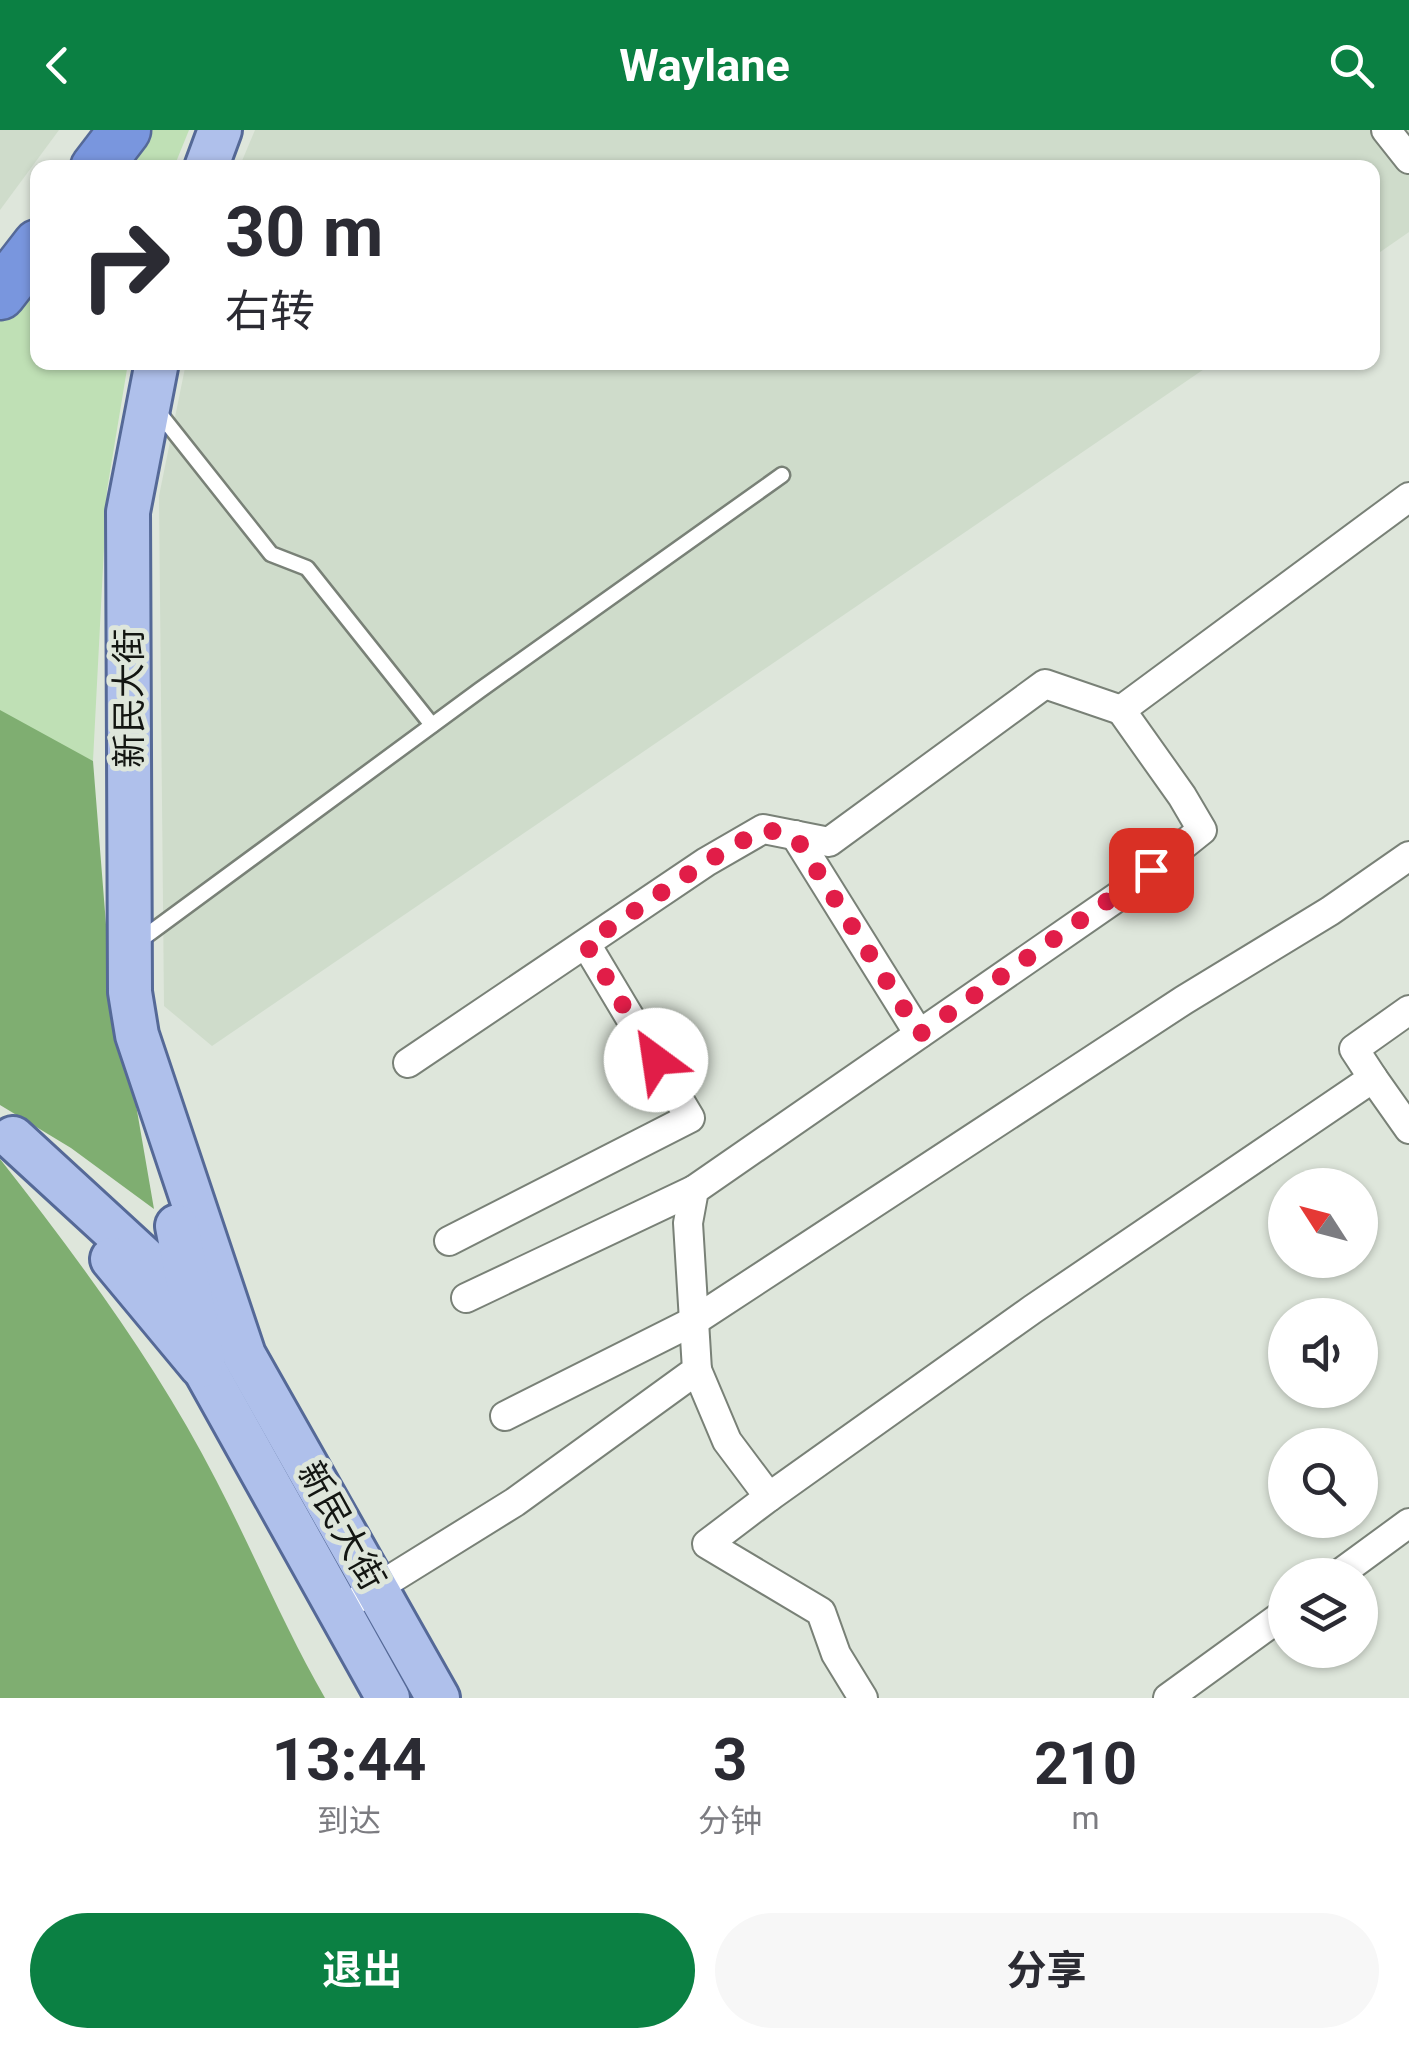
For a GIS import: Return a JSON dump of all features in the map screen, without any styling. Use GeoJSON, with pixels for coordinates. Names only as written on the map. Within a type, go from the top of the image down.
{"type":"FeatureCollection","features":[{"type":"Feature","properties":{"kind":"highway"},"geometry":{"type":"LineString","coordinates":[[102,160],[125,130]]}},
{"type":"Feature","properties":{"kind":"highway"},"geometry":{"type":"LineString","coordinates":[[0,294],[30,255]]}},
{"type":"Feature","properties":{"kind":"main road"},"geometry":{"type":"LineString","coordinates":[[209,160],[220,130]]}},
{"type":"Feature","properties":{"kind":"main road","name":"新民大街"},"geometry":{"type":"LineString","coordinates":[[153,382],[128,512],[130,992],[204,1370]]}},
{"type":"Feature","properties":{"kind":"main road","name":"新民大街"},"geometry":{"type":"LineString","coordinates":[[137,1035],[244,1354],[438,1698]]}},
{"type":"Feature","properties":{"kind":"main road","name":"新民大街"},"geometry":{"type":"LineString","coordinates":[[6,1135],[192,1302],[244,1354]]}},
{"type":"Feature","properties":{"kind":"main road","name":"新民大街"},"geometry":{"type":"LineString","coordinates":[[6,1135],[204,1370],[388,1698]]}},
{"type":"Feature","properties":{"kind":"street"},"geometry":{"type":"LineString","coordinates":[[1386,130],[1409,159]]}},
{"type":"Feature","properties":{"kind":"street"},"geometry":{"type":"LineString","coordinates":[[1121,710],[1409,497]]}},
{"type":"Feature","properties":{"kind":"street"},"geometry":{"type":"LineString","coordinates":[[408,1063],[706,862],[763,829],[828,842],[1045,684],[1121,710],[1202,830],[1126,890],[694,1190],[466,1298]]}},
{"type":"Feature","properties":{"kind":"street"},"geometry":{"type":"LineString","coordinates":[[795,836],[920,1034]]}},
{"type":"Feature","properties":{"kind":"street"},"geometry":{"type":"LineString","coordinates":[[505,1416],[694,1321],[1184,1000],[1330,912],[1409,856]]}},
{"type":"Feature","properties":{"kind":"street"},"geometry":{"type":"LineString","coordinates":[[449,1241],[690,1118],[586,944]]}},
{"type":"Feature","properties":{"kind":"street"},"geometry":{"type":"LineString","coordinates":[[1409,1010],[1354,1049],[1409,1130]]}},
{"type":"Feature","properties":{"kind":"street"},"geometry":{"type":"LineString","coordinates":[[863,1698],[836,1654],[821,1612],[707,1544],[1034,1309],[1373,1078]]}},
{"type":"Feature","properties":{"kind":"street"},"geometry":{"type":"LineString","coordinates":[[694,1190],[688,1223],[697,1370],[728,1441],[769,1497]]}},
{"type":"Feature","properties":{"kind":"street"},"geometry":{"type":"LineString","coordinates":[[339,1611],[516,1502],[697,1370]]}},
{"type":"Feature","properties":{"kind":"street"},"geometry":{"type":"LineString","coordinates":[[1361,1558],[1409,1523]]}},
{"type":"Feature","properties":{"kind":"street"},"geometry":{"type":"LineString","coordinates":[[1168,1698],[1268,1625]]}},
{"type":"Feature","properties":{"kind":"lane"},"geometry":{"type":"LineString","coordinates":[[153,382],[271,554],[307,568],[432,725]]}},
{"type":"Feature","properties":{"kind":"lane"},"geometry":{"type":"LineString","coordinates":[[130,947],[782,475]]}},
{"type":"Feature","properties":{"kind":"shaded area"},"geometry":{"type":"Polygon","coordinates":[[[0,130],[59,130],[37,160],[30,160],[30,169],[0,210],[0,130]]]}},
{"type":"Feature","properties":{"kind":"shaded area"},"geometry":{"type":"Polygon","coordinates":[[[255,130],[1409,130],[1409,232],[1380,252],[1380,160],[242,160],[255,130]]]}},
{"type":"Feature","properties":{"kind":"shaded area"},"geometry":{"type":"Polygon","coordinates":[[[185,370],[1203,370],[212,1046],[164,1006],[159,496],[185,370]]]}},
{"type":"Feature","properties":{"kind":"green space"},"geometry":{"type":"Polygon","coordinates":[[[139,130],[189,130],[177,160],[118,160],[139,130]]]}},
{"type":"Feature","properties":{"kind":"green space"},"geometry":{"type":"Polygon","coordinates":[[[30,279],[30,370],[127,370],[107,490],[93,761],[0,716],[0,320],[30,279]]]}},
{"type":"Feature","properties":{"kind":"green space"},"geometry":{"type":"Polygon","coordinates":[[[0,710],[93,761],[107,937],[154,1209],[71,1148],[0,1105],[0,710]]]}},
{"type":"Feature","properties":{"kind":"green space"},"geometry":{"type":"Polygon","coordinates":[[[0,1159],[88,1275],[194,1438],[325,1698],[0,1698],[0,1159]]]}},
{"type":"Feature","properties":{"kind":"route"},"geometry":{"type":"LineString","coordinates":[[656,1060],[586,944],[706,862],[763,829],[795,836],[920,1034],[1151,870]]}}]}
